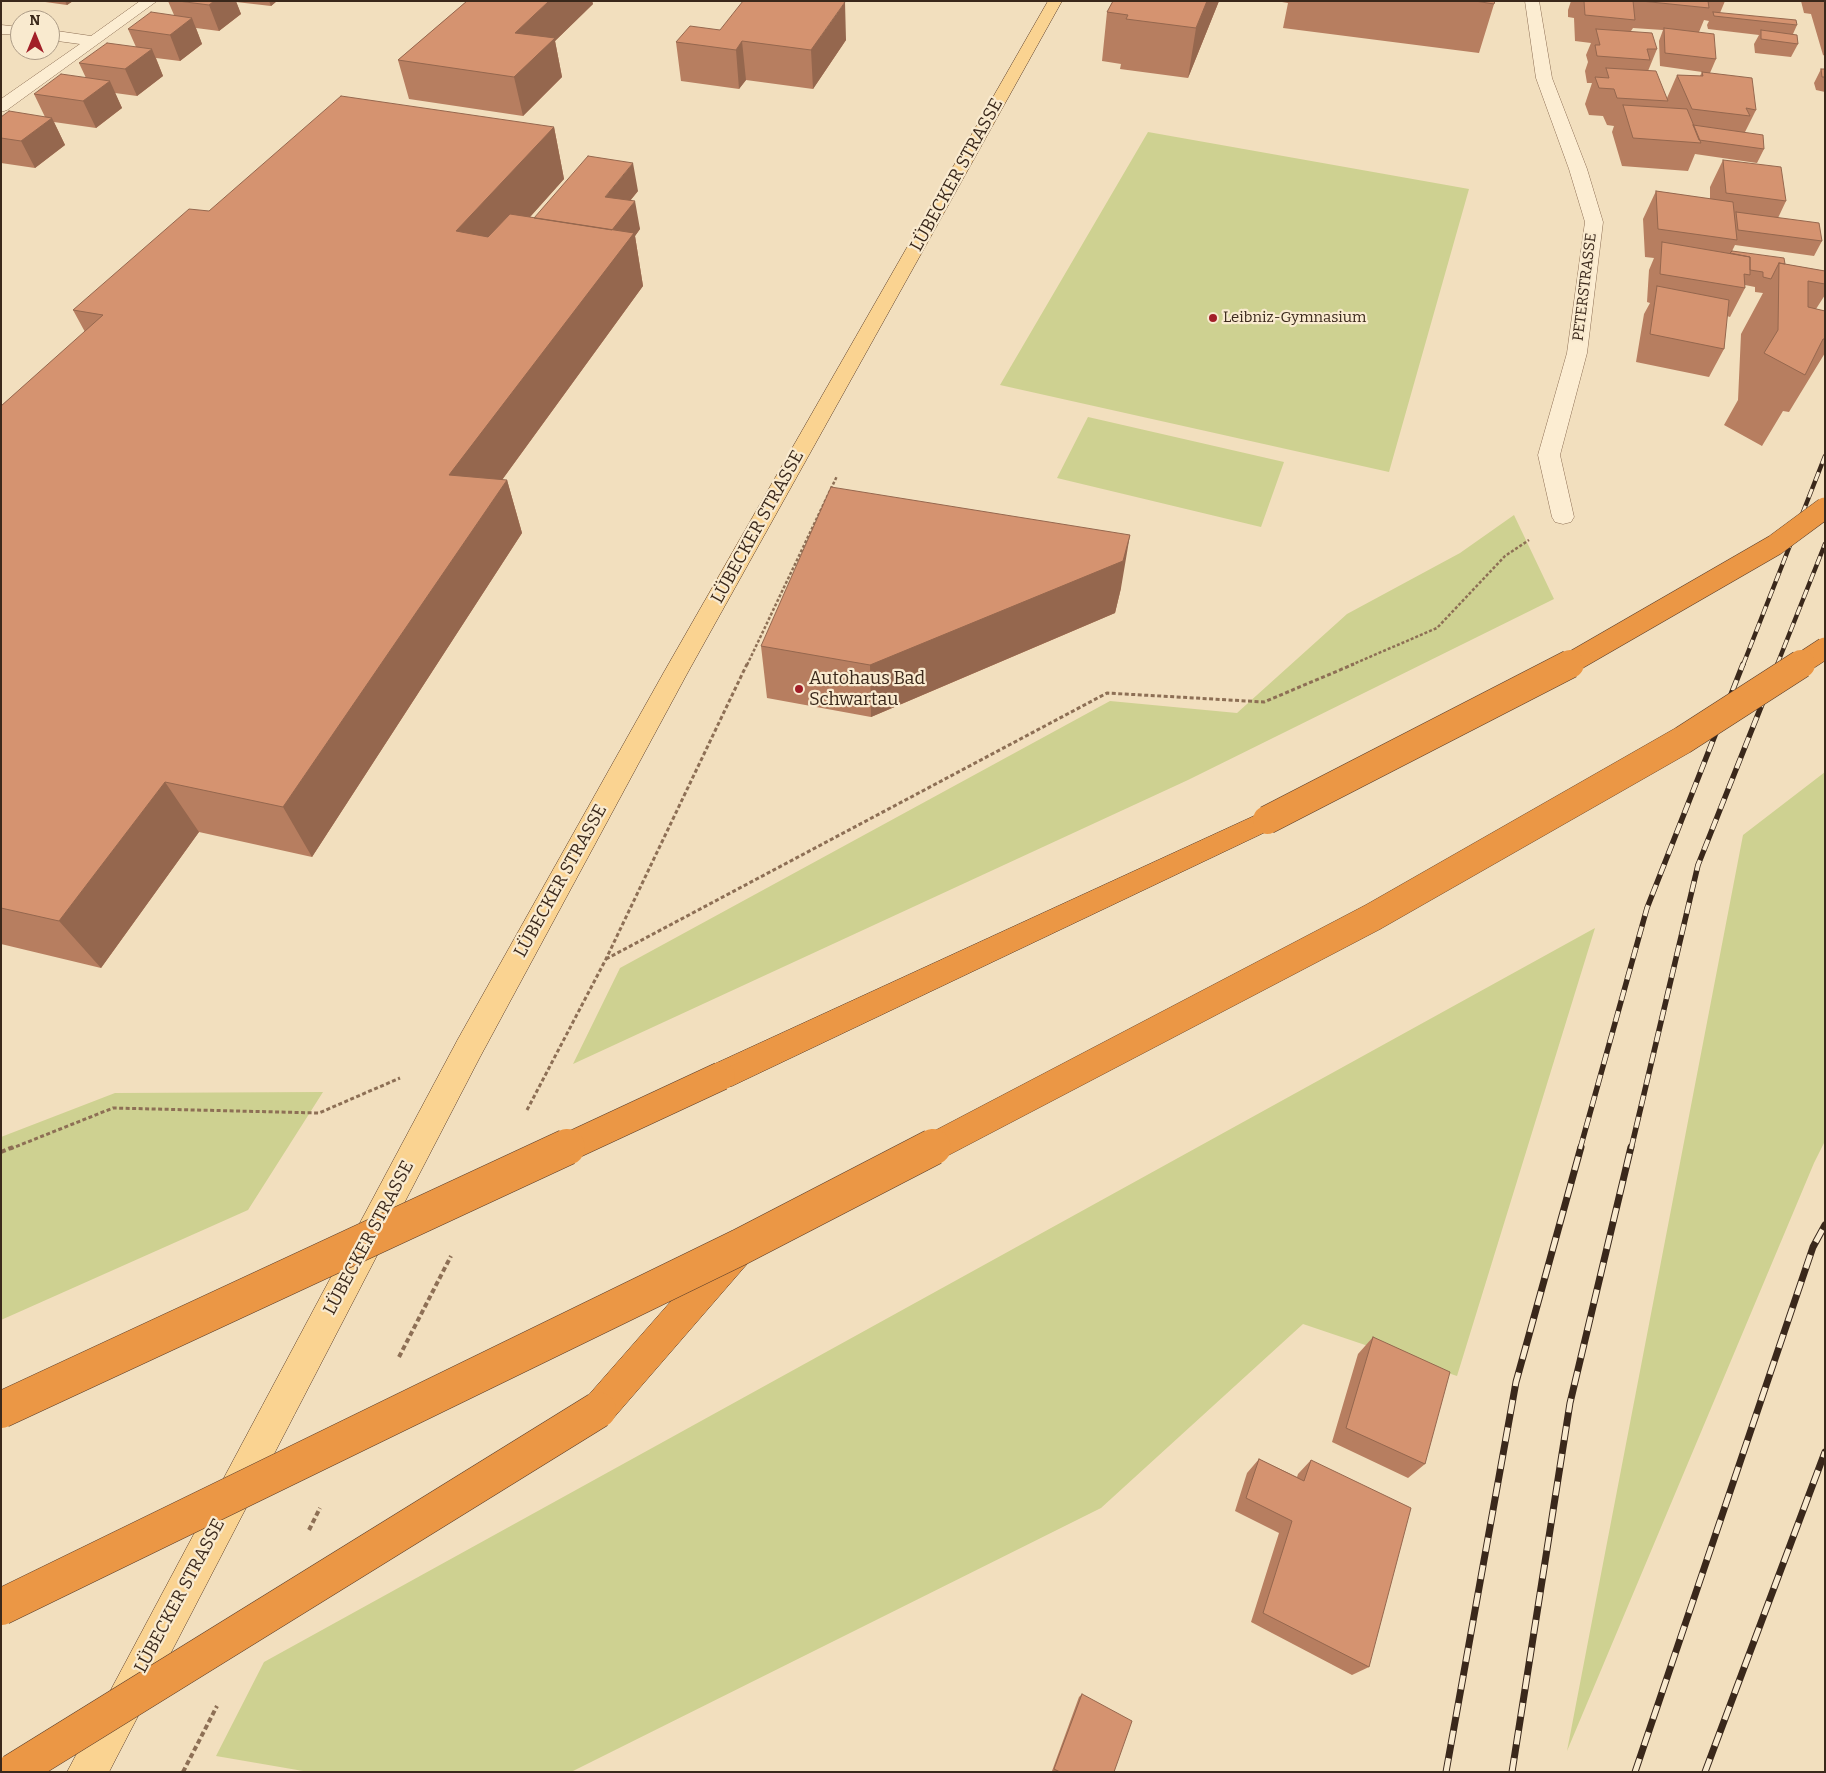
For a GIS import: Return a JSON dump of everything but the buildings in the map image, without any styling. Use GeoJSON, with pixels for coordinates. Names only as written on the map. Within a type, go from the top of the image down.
{"type":"FeatureCollection","features":[{"type":"Feature","properties":{"kind":"highway"},"geometry":{"type":"LineString","coordinates":[[1,1410],[1267,820],[1569,664],[1775,545],[1825,508]]}},
{"type":"Feature","properties":{"kind":"highway"},"geometry":{"type":"LineString","coordinates":[[1,1607],[740,1247],[1373,917],[1683,740],[1825,648]]}},
{"type":"Feature","properties":{"kind":"highway"},"geometry":{"type":"LineString","coordinates":[[14,1772],[598,1410],[740,1247]]}},
{"type":"Feature","properties":{"kind":"main road","name":"LÜBECKER STRASSE"},"geometry":{"type":"LineString","coordinates":[[87,1772],[469,1048],[686,655],[1055,1]]}},
{"type":"Feature","properties":{"kind":"street"},"geometry":{"type":"LineString","coordinates":[[1,107],[150,1]]}},
{"type":"Feature","properties":{"kind":"street","name":"PETERSTRASSE"},"geometry":{"type":"LineString","coordinates":[[1532,1],[1544,78],[1578,169],[1594,222],[1577,353],[1548,455],[1563,516]]}},
{"type":"Feature","properties":{"kind":"street"},"geometry":{"type":"LineString","coordinates":[[60,36],[93,41]]}},
{"type":"Feature","properties":{"kind":"path"},"geometry":{"type":"LineString","coordinates":[[524,1116],[606,959],[822,508]]}},
{"type":"Feature","properties":{"kind":"path"},"geometry":{"type":"LineString","coordinates":[[606,959],[1107,693],[1264,702],[1438,628],[1505,556],[1563,516]]}},
{"type":"Feature","properties":{"kind":"path"},"geometry":{"type":"LineString","coordinates":[[1,1152],[113,1108],[319,1113],[469,1048]]}},
{"type":"Feature","properties":{"kind":"path"},"geometry":{"type":"LineString","coordinates":[[405,1344],[455,1248]]}},
{"type":"Feature","properties":{"kind":"green space"},"geometry":{"type":"Polygon","coordinates":[[[1148,132],[1469,189],[1389,472],[1000,385],[1148,132]]]}},
{"type":"Feature","properties":{"kind":"green space"},"geometry":{"type":"Polygon","coordinates":[[[1088,417],[1284,462],[1261,527],[1057,478],[1088,417]]]}},
{"type":"Feature","properties":{"kind":"green space"},"geometry":{"type":"Polygon","coordinates":[[[1514,515],[1554,599],[1188,780],[573,1064],[620,968],[1110,701],[1237,713],[1347,614],[1460,553],[1514,515]]]}},
{"type":"Feature","properties":{"kind":"green space"},"geometry":{"type":"Polygon","coordinates":[[[1825,772],[1825,1141],[1814,1163],[1567,1751],[1743,835],[1825,772]]]}},
{"type":"Feature","properties":{"kind":"green space"},"geometry":{"type":"Polygon","coordinates":[[[1595,928],[1457,1376],[1303,1324],[1101,1508],[571,1772],[309,1772],[216,1756],[264,1662],[1595,928]]]}},
{"type":"Feature","properties":{"kind":"green space"},"geometry":{"type":"Polygon","coordinates":[[[323,1092],[248,1210],[1,1320],[1,1137],[115,1093],[323,1092]]]}},
{"type":"Feature","properties":{"kind":"railway"},"geometry":{"type":"LineString","coordinates":[[1743,665],[1825,456]]}},
{"type":"Feature","properties":{"kind":"railway"},"geometry":{"type":"LineString","coordinates":[[1777,665],[1825,544]]}},
{"type":"Feature","properties":{"kind":"railway"},"geometry":{"type":"LineString","coordinates":[[1580,1149],[1647,908],[1743,664]]}},
{"type":"Feature","properties":{"kind":"railway"},"geometry":{"type":"LineString","coordinates":[[1631,1149],[1698,865],[1778,664]]}},
{"type":"Feature","properties":{"kind":"railway"},"geometry":{"type":"LineString","coordinates":[[1446,1772],[1516,1382],[1581,1147]]}},
{"type":"Feature","properties":{"kind":"railway"},"geometry":{"type":"LineString","coordinates":[[1512,1772],[1570,1403],[1631,1147]]}},
{"type":"Feature","properties":{"kind":"railway"},"geometry":{"type":"LineString","coordinates":[[1635,1772],[1813,1247],[1825,1225]]}},
{"type":"Feature","properties":{"kind":"railway"},"geometry":{"type":"LineString","coordinates":[[1705,1772],[1825,1452]]}},
{"type":"Feature","properties":{"kind":"place","name":"Leibniz-Gymnasium"},"geometry":{"type":"Point","coordinates":[1213,318]}},
{"type":"Feature","properties":{"kind":"place","name":"Autohaus Bad Schwartau"},"geometry":{"type":"Point","coordinates":[799,689]}}]}
